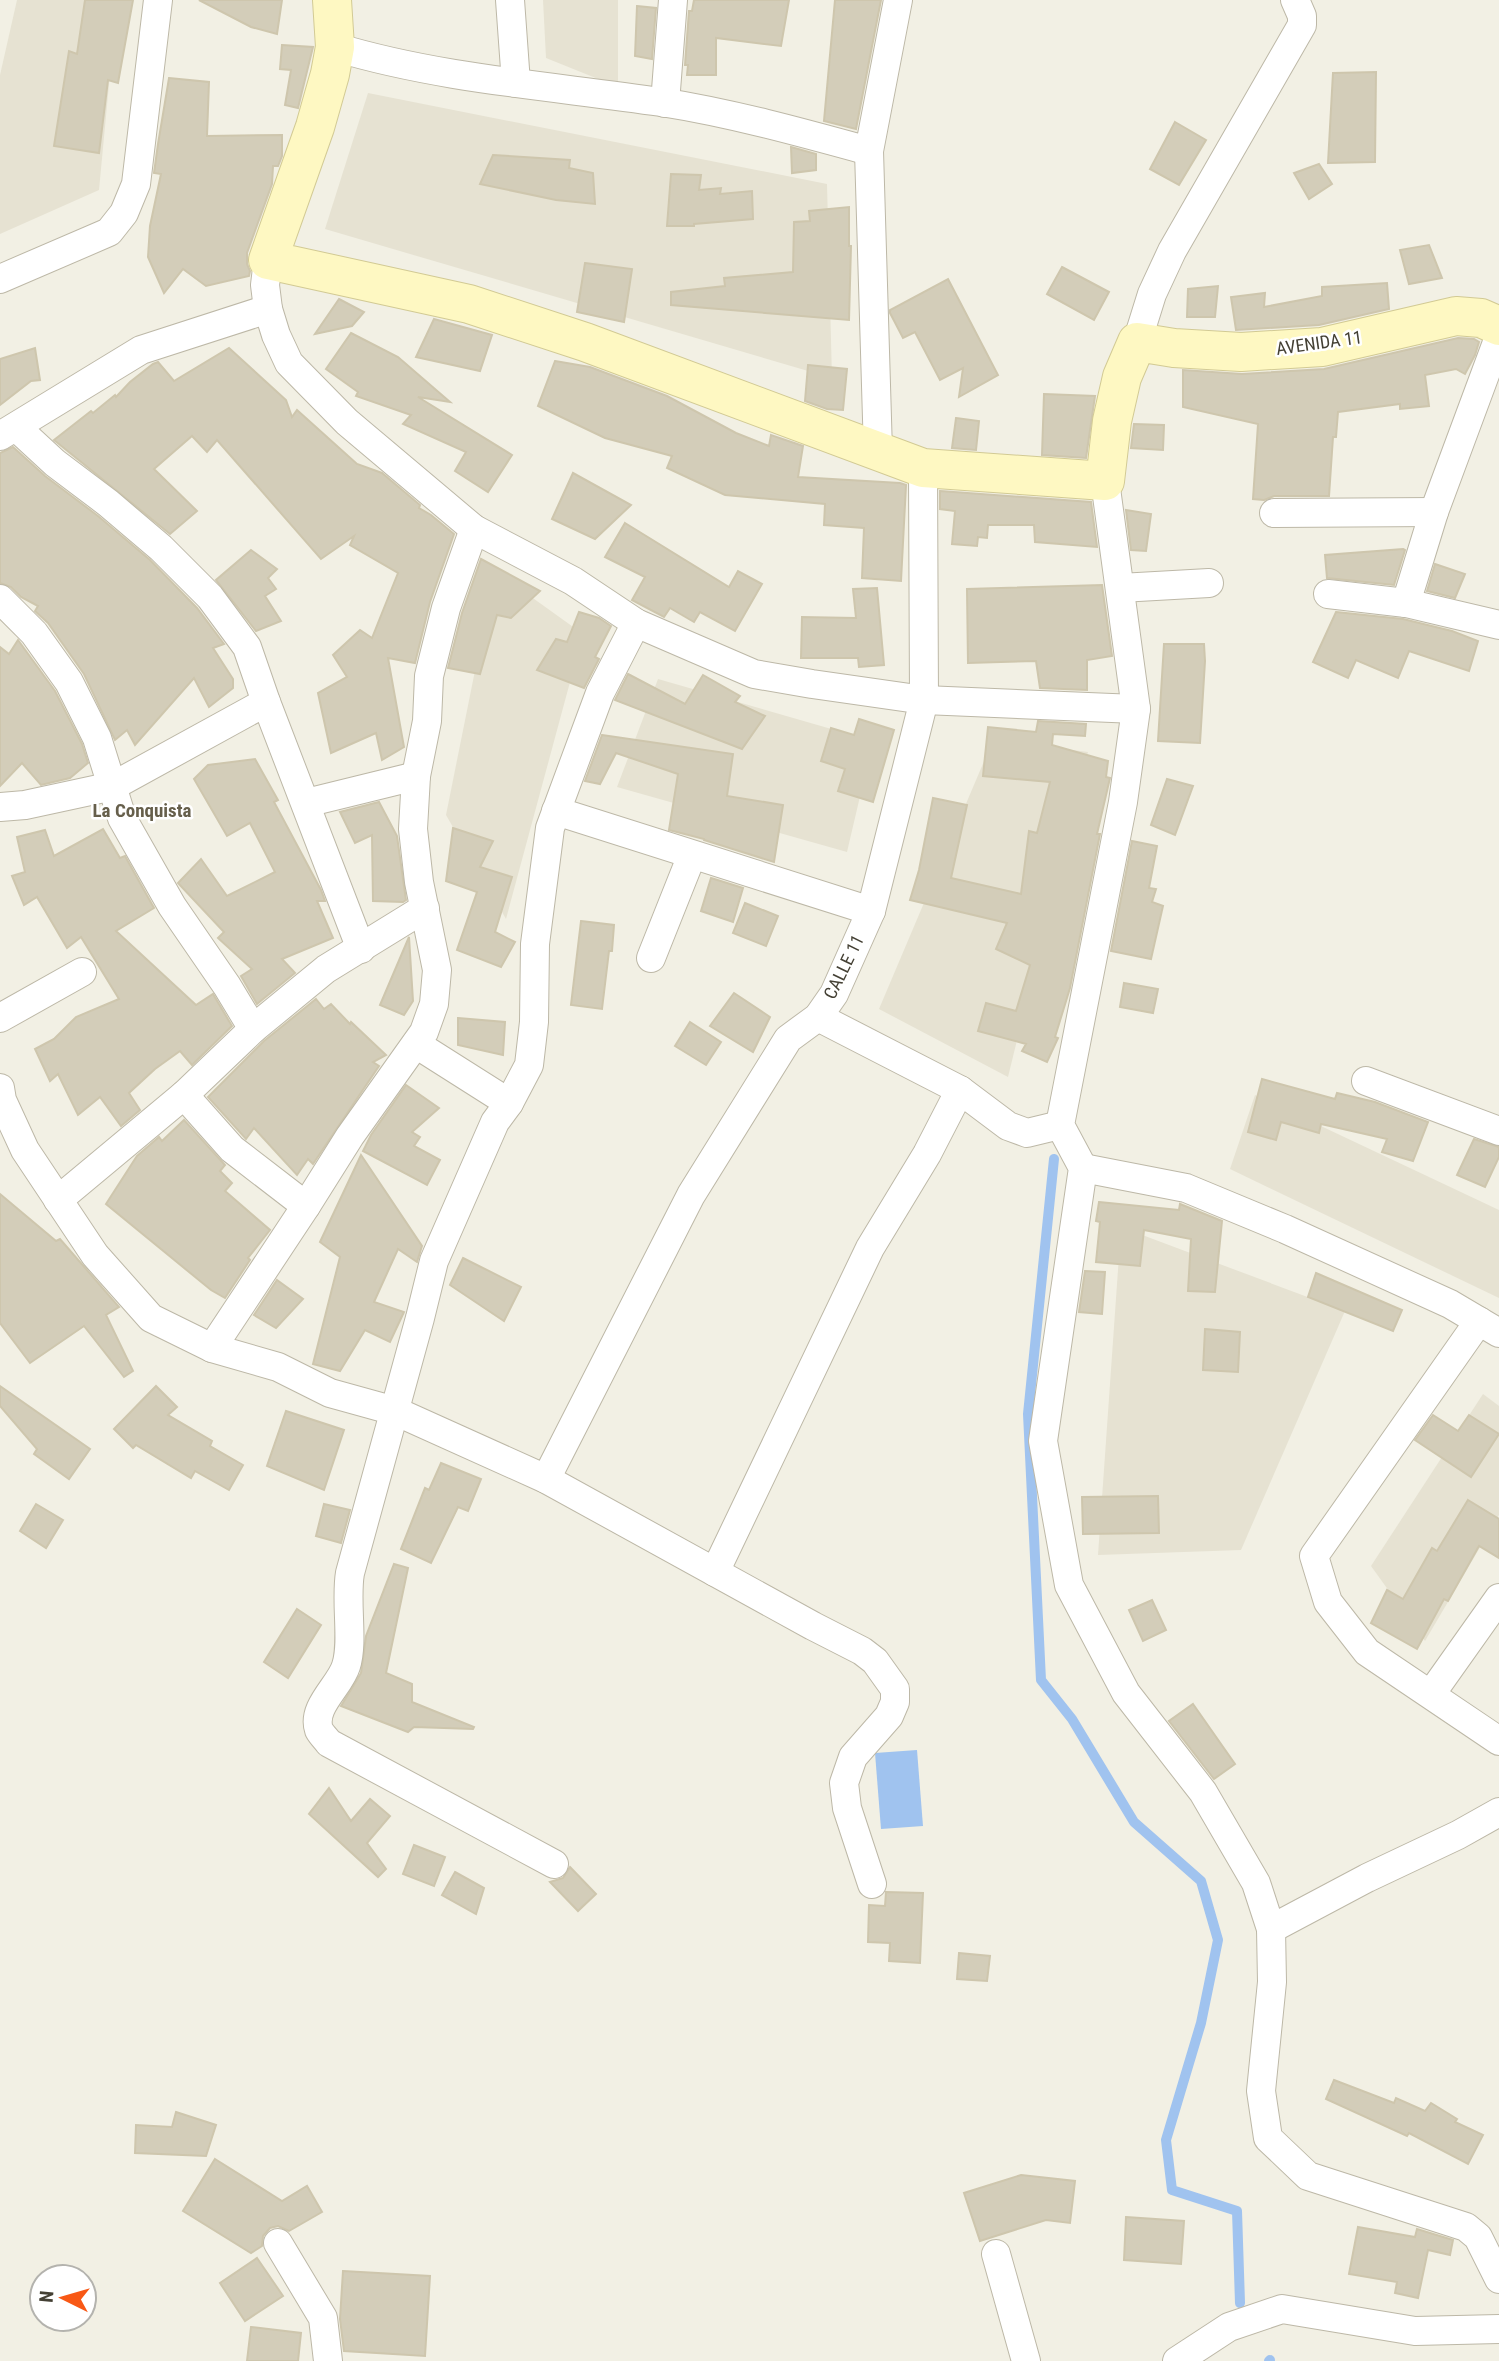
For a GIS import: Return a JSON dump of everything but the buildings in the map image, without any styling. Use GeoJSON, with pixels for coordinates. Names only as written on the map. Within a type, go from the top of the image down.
{"type":"FeatureCollection","features":[{"type":"Feature","properties":{"kind":"street"},"geometry":{"type":"LineString","coordinates":[[0,279],[109,232],[124,213],[136,184],[158,0]]}},
{"type":"Feature","properties":{"kind":"street"},"geometry":{"type":"LineString","coordinates":[[332,0],[335,47],[330,74],[315,127],[268,260],[265,285],[268,309],[289,363],[347,422],[474,529],[573,582],[636,624],[754,674],[924,700],[1136,709]]}},
{"type":"Feature","properties":{"kind":"street"},"geometry":{"type":"LineString","coordinates":[[510,0],[516,83]]}},
{"type":"Feature","properties":{"kind":"street"},"geometry":{"type":"LineString","coordinates":[[665,103],[673,0]]}},
{"type":"Feature","properties":{"kind":"street"},"geometry":{"type":"LineString","coordinates":[[878,452],[869,151],[898,0]]}},
{"type":"Feature","properties":{"kind":"street"},"geometry":{"type":"LineString","coordinates":[[1295,0],[1302,16],[1302,26],[1172,251],[1152,294],[1137,342],[1122,377],[1112,421],[1105,481],[1136,709],[1123,802],[1060,1125],[1083,1168],[1043,1441],[1069,1585],[1126,1692],[1203,1792],[1222,1823],[1256,1883],[1271,1929],[1272,1982],[1261,2091],[1268,2138],[1308,2176],[1466,2228],[1478,2236],[1499,2279]]}},
{"type":"Feature","properties":{"kind":"street"},"geometry":{"type":"LineString","coordinates":[[335,47],[372,58],[516,83],[665,103],[774,125],[869,151]]}},
{"type":"Feature","properties":{"kind":"street"},"geometry":{"type":"LineString","coordinates":[[268,260],[481,307],[585,342],[923,468],[1105,481]]}},
{"type":"Feature","properties":{"kind":"street"},"geometry":{"type":"LineString","coordinates":[[268,309],[141,350],[8,431],[108,503],[161,548],[210,597],[247,648],[360,949]]}},
{"type":"Feature","properties":{"kind":"street","name":"AVENIDA 11"},"geometry":{"type":"LineString","coordinates":[[1137,342],[1174,348],[1241,352],[1322,346],[1457,316],[1481,318],[1499,326]]}},
{"type":"Feature","properties":{"kind":"street"},"geometry":{"type":"LineString","coordinates":[[1406,603],[1434,512],[1499,337]]}},
{"type":"Feature","properties":{"kind":"street","name":"CALLE 11"},"geometry":{"type":"LineString","coordinates":[[547,1479],[691,1195],[788,1040],[818,1017],[834,995],[871,911],[924,700],[923,468]]}},
{"type":"Feature","properties":{"kind":"street"},"geometry":{"type":"LineString","coordinates":[[1274,513],[1434,512]]}},
{"type":"Feature","properties":{"kind":"street"},"geometry":{"type":"LineString","coordinates":[[212,1348],[349,1136],[424,1032],[434,1004],[437,970],[413,829],[416,776],[427,721],[429,676],[446,608],[474,529]]}},
{"type":"Feature","properties":{"kind":"street"},"geometry":{"type":"LineString","coordinates":[[1120,588],[1209,583]]}},
{"type":"Feature","properties":{"kind":"street"},"geometry":{"type":"LineString","coordinates":[[1328,594],[1406,603],[1499,625]]}},
{"type":"Feature","properties":{"kind":"street"},"geometry":{"type":"LineString","coordinates":[[0,600],[34,633],[69,682],[97,738],[122,818],[172,906],[227,985],[253,1029]]}},
{"type":"Feature","properties":{"kind":"street"},"geometry":{"type":"LineString","coordinates":[[554,1864],[329,1743],[319,1729],[318,1713],[346,1667],[349,1652],[347,1588],[433,1261],[495,1122],[509,1103],[529,1065],[534,1022],[535,944],[550,828],[600,693],[636,624]]}},
{"type":"Feature","properties":{"kind":"street"},"geometry":{"type":"LineString","coordinates":[[0,807],[25,805],[113,786],[266,702]]}},
{"type":"Feature","properties":{"kind":"street"},"geometry":{"type":"LineString","coordinates":[[306,803],[416,776]]}},
{"type":"Feature","properties":{"kind":"street"},"geometry":{"type":"LineString","coordinates":[[556,811],[871,911]]}},
{"type":"Feature","properties":{"kind":"street"},"geometry":{"type":"LineString","coordinates":[[651,958],[692,855]]}},
{"type":"Feature","properties":{"kind":"street"},"geometry":{"type":"LineString","coordinates":[[58,1200],[184,1095],[253,1029],[326,969],[425,908]]}},
{"type":"Feature","properties":{"kind":"street"},"geometry":{"type":"LineString","coordinates":[[0,1018],[82,972]]}},
{"type":"Feature","properties":{"kind":"street"},"geometry":{"type":"LineString","coordinates":[[818,1017],[960,1090],[1008,1126],[1027,1133],[1060,1125]]}},
{"type":"Feature","properties":{"kind":"street"},"geometry":{"type":"LineString","coordinates":[[416,1044],[509,1103]]}},
{"type":"Feature","properties":{"kind":"street"},"geometry":{"type":"LineString","coordinates":[[1366,1081],[1499,1132]]}},
{"type":"Feature","properties":{"kind":"street"},"geometry":{"type":"LineString","coordinates":[[0,1088],[2,1100],[25,1150],[95,1255],[151,1318],[212,1348],[278,1367],[330,1393],[395,1411],[547,1479],[862,1651],[875,1661],[895,1689],[895,1702],[889,1716],[853,1757],[845,1783],[847,1808],[872,1884]]}},
{"type":"Feature","properties":{"kind":"street"},"geometry":{"type":"LineString","coordinates":[[715,1572],[870,1248],[927,1154],[960,1090]]}},
{"type":"Feature","properties":{"kind":"street"},"geometry":{"type":"LineString","coordinates":[[184,1095],[232,1149],[306,1206]]}},
{"type":"Feature","properties":{"kind":"street"},"geometry":{"type":"LineString","coordinates":[[1083,1168],[1186,1188],[1285,1229],[1450,1304],[1489,1327],[1314,1556],[1328,1602],[1367,1652],[1499,1741]]}},
{"type":"Feature","properties":{"kind":"street"},"geometry":{"type":"LineString","coordinates":[[1431,1694],[1499,1598]]}},
{"type":"Feature","properties":{"kind":"street"},"geometry":{"type":"LineString","coordinates":[[1271,1929],[1499,1812]]}},
{"type":"Feature","properties":{"kind":"street"},"geometry":{"type":"LineString","coordinates":[[278,2244],[323,2318],[328,2361]]}},
{"type":"Feature","properties":{"kind":"street"},"geometry":{"type":"LineString","coordinates":[[996,2253],[1026,2361]]}},
{"type":"Feature","properties":{"kind":"street"},"geometry":{"type":"LineString","coordinates":[[1177,2361],[1229,2327],[1282,2309],[1415,2330],[1499,2329]]}},
{"type":"Feature","properties":{"kind":"shaded area"},"geometry":{"type":"Polygon","coordinates":[[[17,0],[117,0],[99,190],[0,234],[0,75],[17,0]]]}},
{"type":"Feature","properties":{"kind":"shaded area"},"geometry":{"type":"Polygon","coordinates":[[[543,0],[618,0],[618,87],[546,58],[543,0]]]}},
{"type":"Feature","properties":{"kind":"shaded area"},"geometry":{"type":"Polygon","coordinates":[[[368,93],[827,184],[832,378],[325,229],[368,93]]]}},
{"type":"Feature","properties":{"kind":"shaded area"},"geometry":{"type":"Polygon","coordinates":[[[495,571],[583,634],[506,919],[446,815],[495,571]]]}},
{"type":"Feature","properties":{"kind":"shaded area"},"geometry":{"type":"Polygon","coordinates":[[[658,679],[873,741],[847,852],[617,787],[658,679]]]}},
{"type":"Feature","properties":{"kind":"shaded area"},"geometry":{"type":"Polygon","coordinates":[[[993,740],[1088,752],[1008,1077],[879,1009],[993,740]]]}},
{"type":"Feature","properties":{"kind":"shaded area"},"geometry":{"type":"Polygon","coordinates":[[[1255,1095],[1499,1210],[1499,1298],[1230,1169],[1255,1095]]]}},
{"type":"Feature","properties":{"kind":"shaded area"},"geometry":{"type":"Polygon","coordinates":[[[1121,1227],[1345,1311],[1241,1550],[1098,1555],[1121,1227]]]}},
{"type":"Feature","properties":{"kind":"shaded area"},"geometry":{"type":"Polygon","coordinates":[[[1483,1394],[1499,1406],[1499,1515],[1425,1641],[1371,1566],[1483,1394]]]}},
{"type":"Feature","properties":{"kind":"water"},"geometry":{"type":"Polygon","coordinates":[[[917,1750],[923,1826],[881,1829],[875,1753],[917,1750]]]}},
{"type":"Feature","properties":{"kind":"waterway"},"geometry":{"type":"LineString","coordinates":[[1054,1159],[1028,1414],[1041,1680],[1072,1719],[1134,1822],[1201,1881],[1218,1940],[1201,2023],[1166,2140],[1172,2190],[1237,2211],[1240,2303]]}},
{"type":"Feature","properties":{"kind":"district","name":"La Conquista"},"geometry":{"type":"Point","coordinates":[142,810]}}]}
